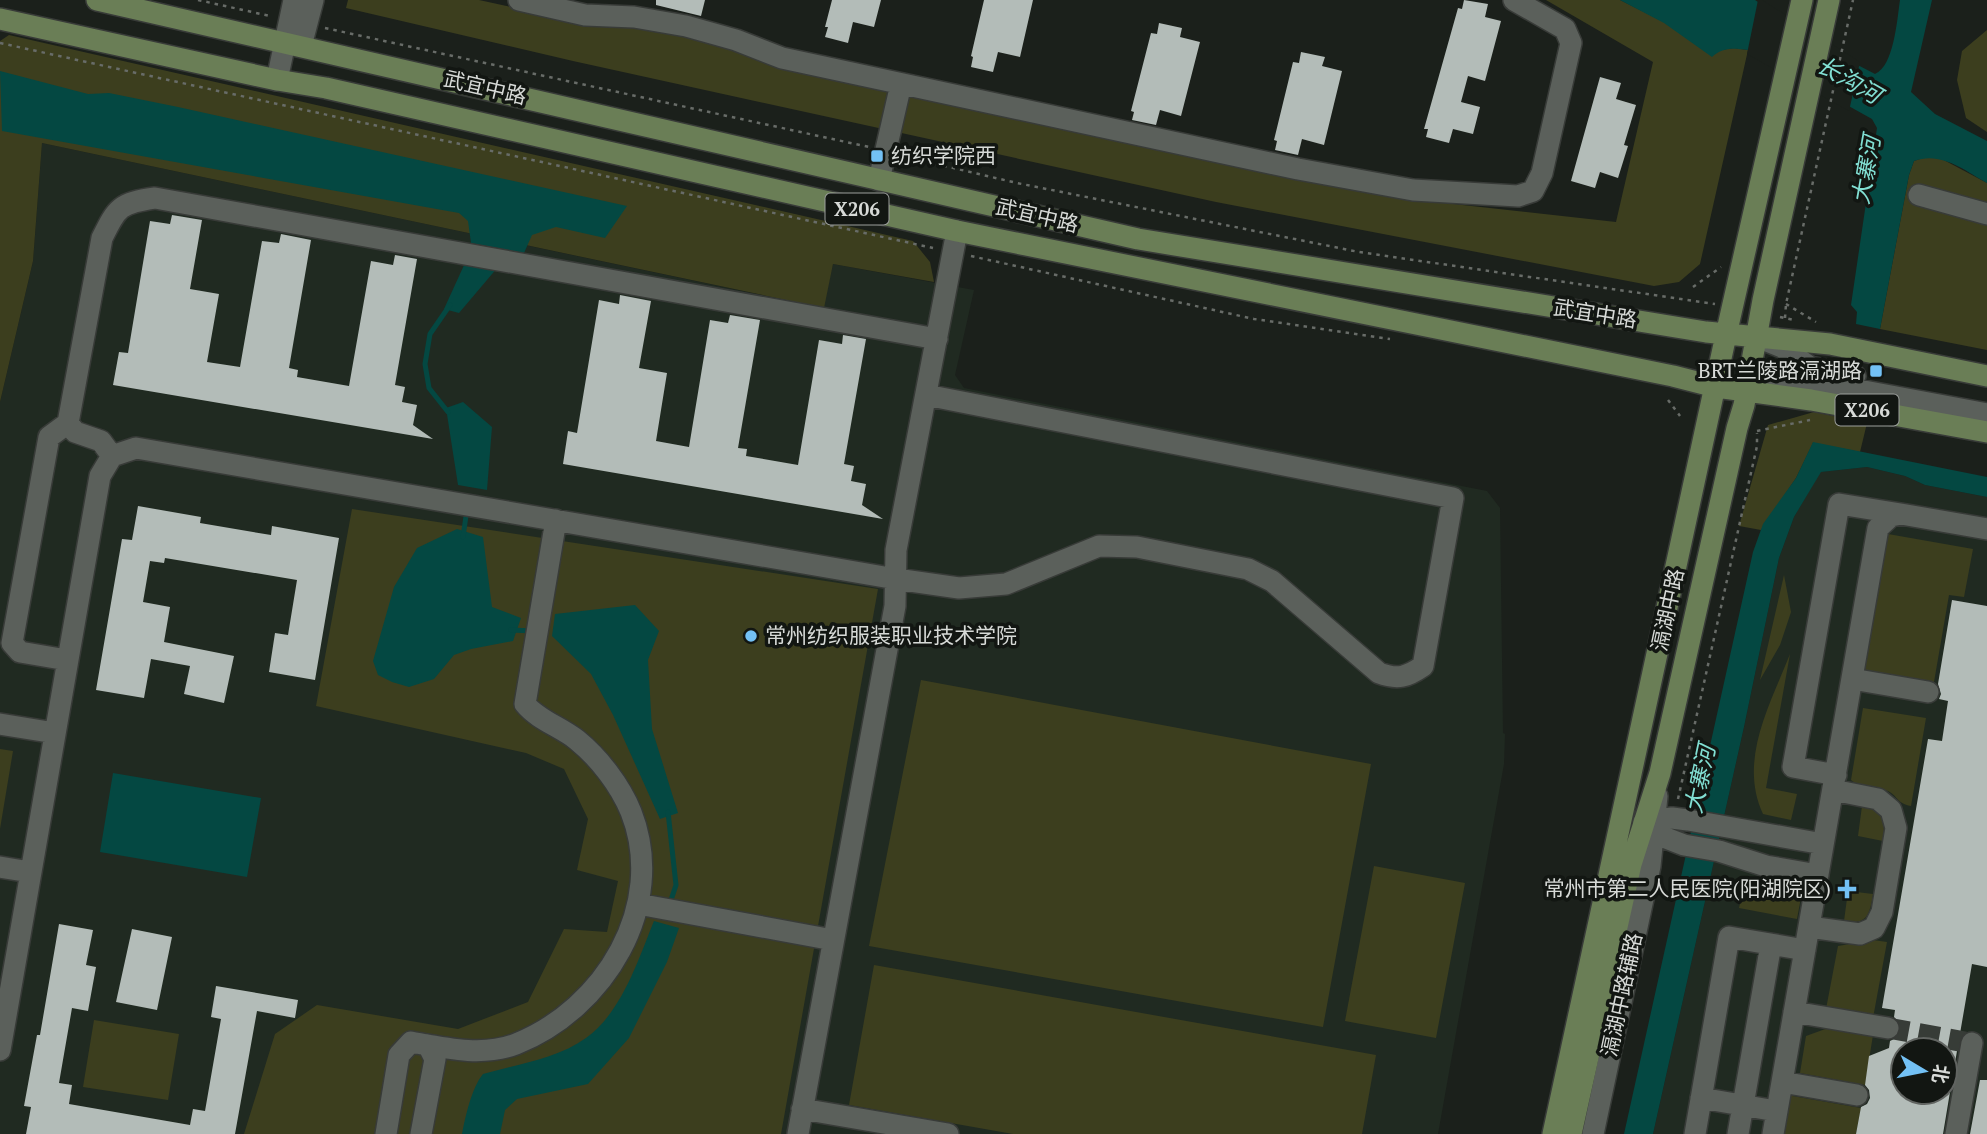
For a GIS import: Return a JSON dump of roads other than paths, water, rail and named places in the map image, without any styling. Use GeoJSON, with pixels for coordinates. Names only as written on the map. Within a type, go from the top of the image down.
{"type":"FeatureCollection","features":[{"type":"Feature","properties":{"kind":"main road","name":"武宜中路"},"geometry":{"type":"LineString","coordinates":[[97,0],[1138,239],[1726,335],[1830,344],[1987,376]]}},
{"type":"Feature","properties":{"kind":"main road","name":"滆湖中路"},"geometry":{"type":"LineString","coordinates":[[1571,1134],[1631,863],[1663,822],[1660,773],[1747,390],[1829,0]]}},
{"type":"Feature","properties":{"kind":"main road","name":"滆湖中路"},"geometry":{"type":"LineString","coordinates":[[1553,1134],[1726,335],[1801,5]]}},
{"type":"Feature","properties":{"kind":"main road","name":"武宜中路"},"geometry":{"type":"LineString","coordinates":[[0,19],[277,80],[353,94],[957,231],[1673,376],[1716,387]]}},
{"type":"Feature","properties":{"kind":"main road","name":"X206"},"geometry":{"type":"LineString","coordinates":[[1716,387],[1772,394],[1987,432]]}},
{"type":"Feature","properties":{"kind":"street"},"geometry":{"type":"LineString","coordinates":[[277,80],[294,44],[297,15],[313,0]]}},
{"type":"Feature","properties":{"kind":"street"},"geometry":{"type":"LineString","coordinates":[[519,0],[585,15],[634,17],[686,26],[736,40],[782,58],[1130,135],[1413,191],[1518,196],[1533,191],[1542,173],[1571,43],[1565,29],[1514,0]]}},
{"type":"Feature","properties":{"kind":"street"},"geometry":{"type":"LineString","coordinates":[[879,180],[901,84]]}},
{"type":"Feature","properties":{"kind":"street"},"geometry":{"type":"LineString","coordinates":[[1919,195],[1987,214]]}},
{"type":"Feature","properties":{"kind":"street"},"geometry":{"type":"LineString","coordinates":[[67,660],[20,652],[12,643],[49,438],[68,423],[102,238],[115,211],[133,201],[155,198],[937,339]]}},
{"type":"Feature","properties":{"kind":"street"},"geometry":{"type":"LineString","coordinates":[[798,1134],[895,606],[896,550],[957,231]]}},
{"type":"Feature","properties":{"kind":"street"},"geometry":{"type":"LineString","coordinates":[[1757,337],[1782,348],[1810,367],[1987,402]]}},
{"type":"Feature","properties":{"kind":"street"},"geometry":{"type":"LineString","coordinates":[[1747,390],[1832,385],[1987,414]]}},
{"type":"Feature","properties":{"kind":"street"},"geometry":{"type":"LineString","coordinates":[[0,1050],[100,476],[112,456],[136,448],[959,588],[1006,584],[1099,546],[1137,547],[1248,569],[1272,581],[1379,673],[1393,678],[1408,676],[1423,666],[1453,498],[926,395]]}},
{"type":"Feature","properties":{"kind":"street"},"geometry":{"type":"LineString","coordinates":[[68,423],[75,432],[100,441],[112,456]]}},
{"type":"Feature","properties":{"kind":"street"},"geometry":{"type":"LineString","coordinates":[[1809,927],[1860,934],[1874,928],[1882,912],[1896,828],[1891,810],[1878,799],[1793,768],[1839,504],[1987,529]]}},
{"type":"Feature","properties":{"kind":"street"},"geometry":{"type":"LineString","coordinates":[[1773,1134],[1878,528],[1891,516],[1901,514]]}},
{"type":"Feature","properties":{"kind":"street"},"geometry":{"type":"LineString","coordinates":[[556,520],[525,704],[532,713],[577,740],[606,770],[631,811],[640,848],[640,892],[647,905]]}},
{"type":"Feature","properties":{"kind":"street"},"geometry":{"type":"LineString","coordinates":[[1852,679],[1927,692]]}},
{"type":"Feature","properties":{"kind":"street"},"geometry":{"type":"LineString","coordinates":[[0,724],[55,733]]}},
{"type":"Feature","properties":{"kind":"street"},"geometry":{"type":"LineString","coordinates":[[1818,875],[1766,866],[1719,851],[1684,845],[1666,838],[1663,822],[1726,826],[1823,844]]}},
{"type":"Feature","properties":{"kind":"street","name":"滆湖中路辅路"},"geometry":{"type":"LineString","coordinates":[[1593,1134],[1650,866],[1663,822]]}},
{"type":"Feature","properties":{"kind":"street"},"geometry":{"type":"LineString","coordinates":[[0,867],[30,872]]}},
{"type":"Feature","properties":{"kind":"street"},"geometry":{"type":"LineString","coordinates":[[647,905],[833,940]]}},
{"type":"Feature","properties":{"kind":"street"},"geometry":{"type":"LineString","coordinates":[[386,1134],[400,1055],[419,1044],[474,1051],[514,1045],[550,1026],[592,993],[620,954],[635,917],[647,905]]}},
{"type":"Feature","properties":{"kind":"street"},"geometry":{"type":"LineString","coordinates":[[1695,1134],[1728,937],[1805,950]]}},
{"type":"Feature","properties":{"kind":"street"},"geometry":{"type":"LineString","coordinates":[[1738,1134],[1771,944]]}},
{"type":"Feature","properties":{"kind":"street"},"geometry":{"type":"LineString","coordinates":[[1794,1012],[1888,1028]]}},
{"type":"Feature","properties":{"kind":"street"},"geometry":{"type":"LineString","coordinates":[[1956,1134],[1975,1043]]}},
{"type":"Feature","properties":{"kind":"street"},"geometry":{"type":"LineString","coordinates":[[419,1044],[435,1059],[421,1134]]}},
{"type":"Feature","properties":{"kind":"street"},"geometry":{"type":"LineString","coordinates":[[1782,1082],[1857,1095]]}},
{"type":"Feature","properties":{"kind":"street"},"geometry":{"type":"LineString","coordinates":[[1701,1098],[1776,1111]]}},
{"type":"Feature","properties":{"kind":"street"},"geometry":{"type":"LineString","coordinates":[[802,1109],[948,1134]]}},
{"type":"Feature","properties":{"kind":"water","name":"长沟河"},"geometry":{"type":"Polygon","coordinates":[[[1620,0],[1755,0],[1848,60],[1875,74],[1886,62],[1890,52],[1900,0],[1932,0],[1911,92],[1935,114],[1987,141],[1987,183],[1943,160],[1934,158],[1914,161],[1909,175],[1880,329],[1856,324],[1857,312],[1851,305],[1877,128],[1872,119],[1748,50],[1729,49],[1712,57],[1664,23],[1620,0]]]}},
{"type":"Feature","properties":{"kind":"water"},"geometry":{"type":"Polygon","coordinates":[[[0,71],[88,94],[109,93],[178,107],[627,206],[605,238],[556,227],[532,235],[524,253],[471,243],[468,221],[459,213],[2,131],[0,71]]]}},
{"type":"Feature","properties":{"kind":"water"},"geometry":{"type":"Polygon","coordinates":[[[465,263],[498,267],[459,313],[444,309],[465,263]]]}},
{"type":"Feature","properties":{"kind":"water"},"geometry":{"type":"Polygon","coordinates":[[[463,402],[492,427],[487,490],[458,485],[446,408],[463,402]]]}},
{"type":"Feature","properties":{"kind":"water"},"geometry":{"type":"Polygon","coordinates":[[[1813,442],[1987,477],[1987,497],[1925,485],[1905,476],[1867,467],[1821,472],[1794,517],[1779,558],[1653,1134],[1624,1134],[1753,552],[1763,524],[1796,478],[1813,442]]]}},
{"type":"Feature","properties":{"kind":"water"},"geometry":{"type":"Polygon","coordinates":[[[457,529],[483,537],[492,607],[521,618],[513,641],[454,655],[434,679],[409,687],[392,682],[378,675],[373,661],[394,587],[417,548],[457,529]]]}},
{"type":"Feature","properties":{"kind":"water"},"geometry":{"type":"Polygon","coordinates":[[[635,605],[659,631],[648,660],[652,729],[678,813],[660,819],[613,715],[591,674],[552,636],[555,614],[635,605]]]}},
{"type":"Feature","properties":{"kind":"water"},"geometry":{"type":"Polygon","coordinates":[[[113,773],[261,798],[247,877],[100,852],[113,773]]]}},
{"type":"Feature","properties":{"kind":"water"},"geometry":{"type":"Polygon","coordinates":[[[654,921],[679,928],[667,962],[629,1038],[588,1084],[517,1099],[505,1110],[500,1134],[462,1134],[472,1094],[483,1074],[562,1051],[586,1038],[599,1027],[628,984],[654,921]]]}},
{"type":"Feature","properties":{"kind":"waterway"},"geometry":{"type":"LineString","coordinates":[[448,412],[429,388],[425,364],[430,334],[450,305]]}},
{"type":"Feature","properties":{"kind":"waterway"},"geometry":{"type":"LineString","coordinates":[[463,537],[467,509]]}},
{"type":"Feature","properties":{"kind":"waterway"},"geometry":{"type":"LineString","coordinates":[[511,630],[533,631]]}},
{"type":"Feature","properties":{"kind":"waterway"},"geometry":{"type":"LineString","coordinates":[[668,812],[676,885],[669,906]]}},
{"type":"Feature","properties":{"kind":"tunnel"},"geometry":{"type":"LineString","coordinates":[[1888,1028],[1965,1042]]}},
{"type":"Feature","properties":{"kind":"place","name":"纺织学院西"},"geometry":{"type":"Point","coordinates":[877,156]}},
{"type":"Feature","properties":{"kind":"place","name":"BRT兰陵路滆湖路"},"geometry":{"type":"Point","coordinates":[1876,371]}},
{"type":"Feature","properties":{"kind":"place","name":"常州纺织服装职业技术学院"},"geometry":{"type":"Point","coordinates":[751,636]}},
{"type":"Feature","properties":{"kind":"place","name":"常州市第二人民医院(阳湖院区)"},"geometry":{"type":"Point","coordinates":[1847,889]}},
{"type":"Feature","properties":{"kind":"water label","name":"大寨河"},"geometry":{"type":"Point","coordinates":[1866,170]}},
{"type":"Feature","properties":{"kind":"water label","name":"大寨河"},"geometry":{"type":"Point","coordinates":[1700,779]}}]}
